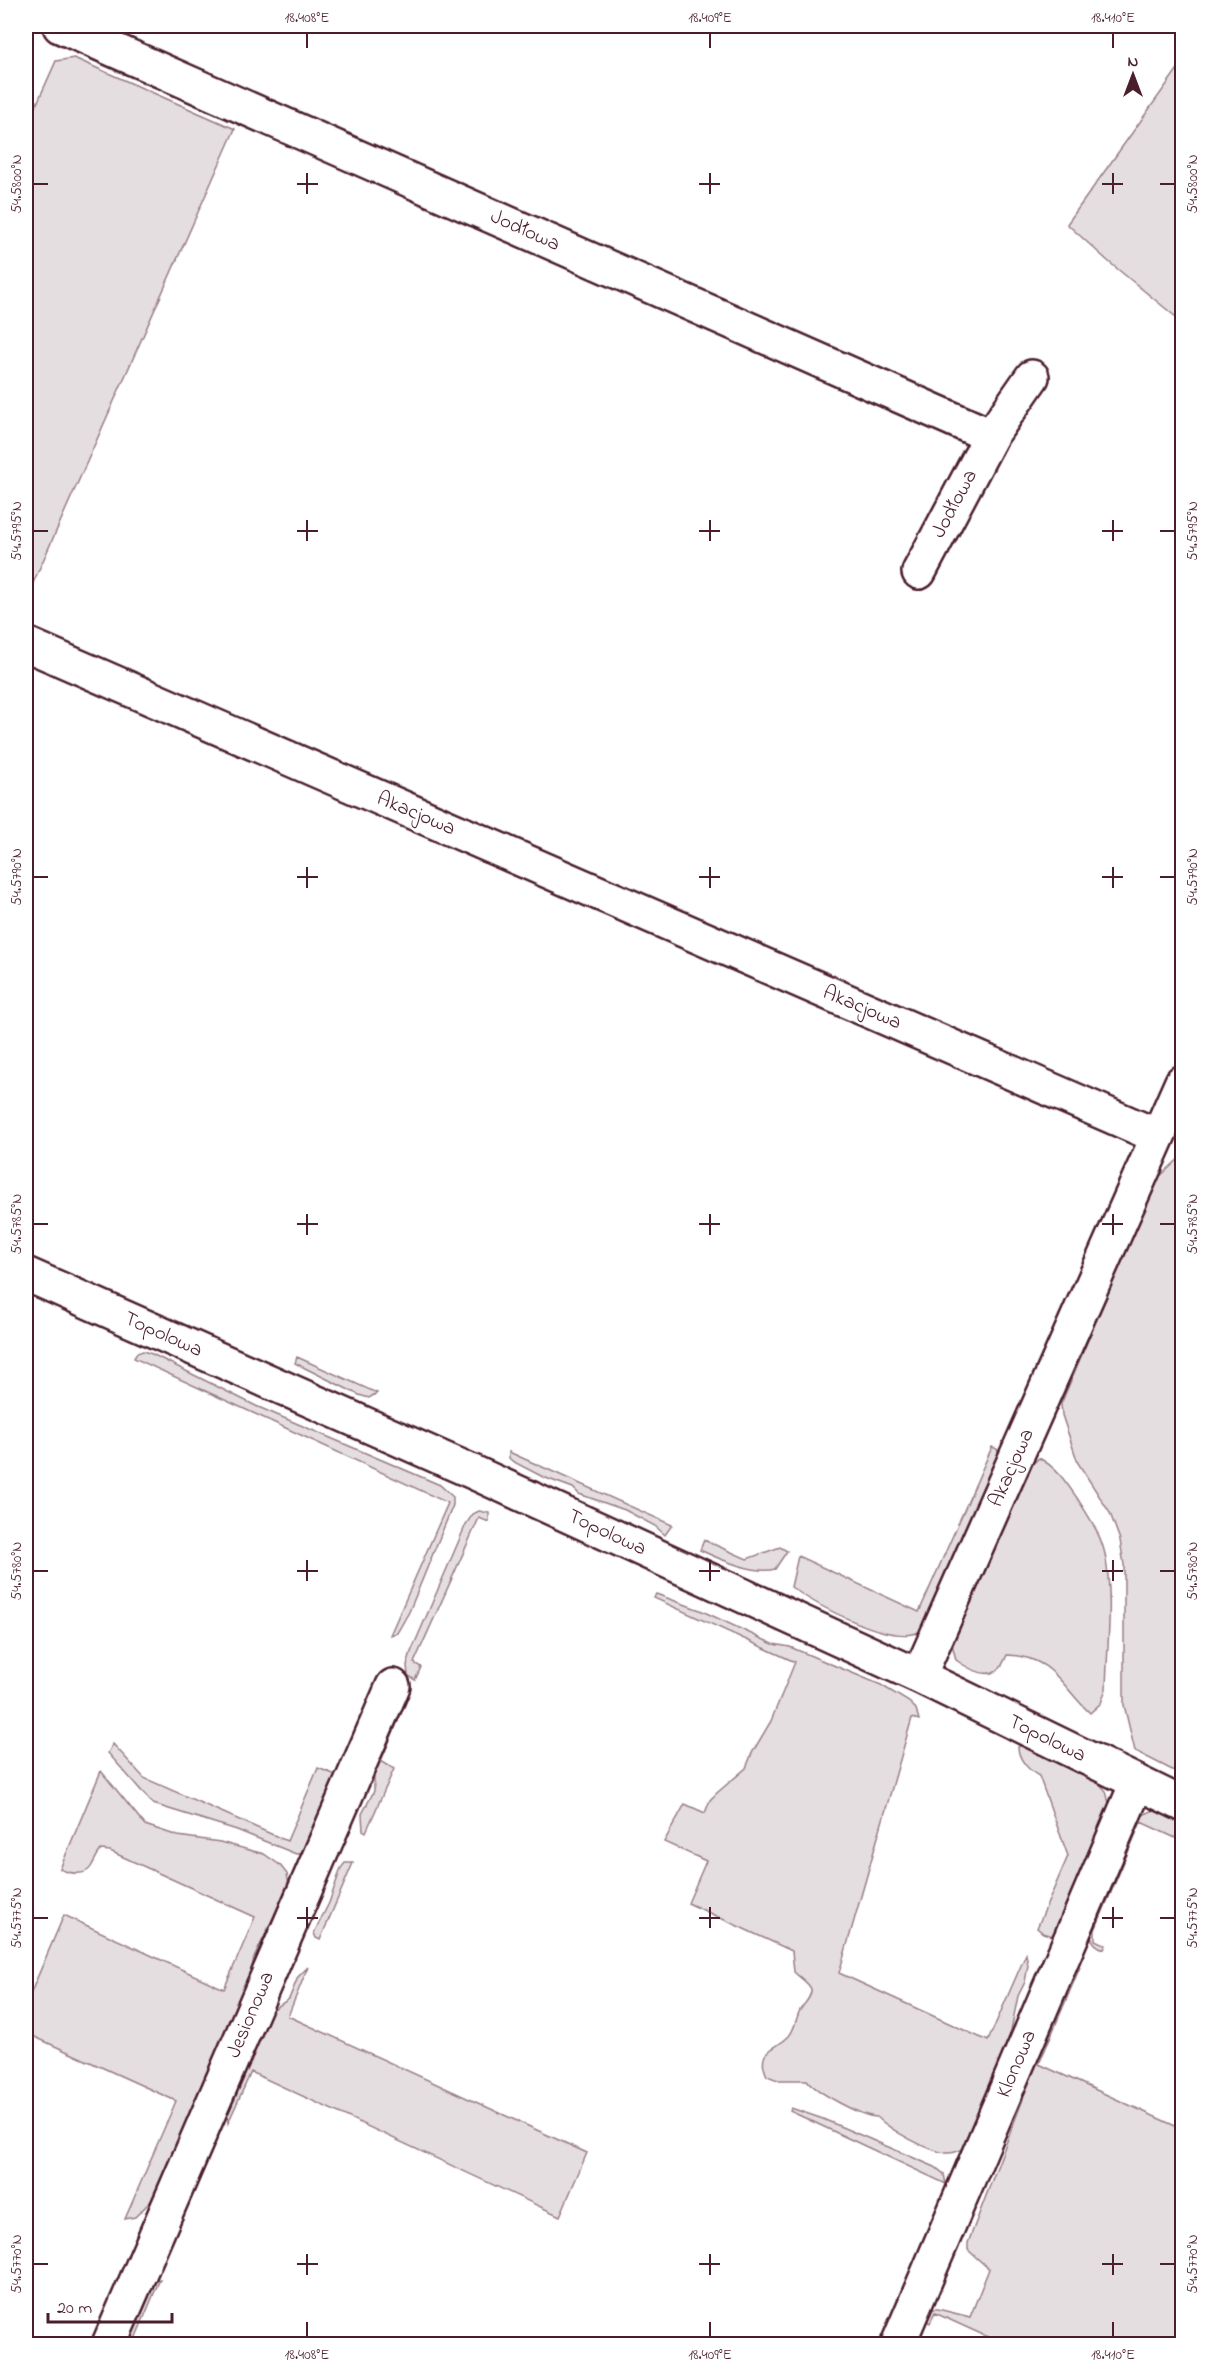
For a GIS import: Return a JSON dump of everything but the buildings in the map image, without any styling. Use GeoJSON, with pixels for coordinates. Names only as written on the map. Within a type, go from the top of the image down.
{"type":"FeatureCollection","features":[{"type":"Feature","properties":{"kind":"street","name":"Jodłowa"},"geometry":{"type":"LineString","coordinates":[[60,26],[991,436]]}},
{"type":"Feature","properties":{"kind":"street","name":"Jodłowa"},"geometry":{"type":"LineString","coordinates":[[919,572],[991,436],[1032,377]]}},
{"type":"Feature","properties":{"kind":"street","name":"Akacjowa"},"geometry":{"type":"LineString","coordinates":[[26,644],[1170,1131],[1036,1415],[919,1676]]}},
{"type":"Feature","properties":{"kind":"street"},"geometry":{"type":"LineString","coordinates":[[1170,1131],[1182,1082]]}},
{"type":"Feature","properties":{"kind":"street","name":"Topolowa"},"geometry":{"type":"LineString","coordinates":[[26,1274],[473,1472],[919,1676],[1182,1804]]}},
{"type":"Feature","properties":{"kind":"street","name":"Jesionowa"},"geometry":{"type":"LineString","coordinates":[[109,2344],[393,1686]]}},
{"type":"Feature","properties":{"kind":"street","name":"Klonowa"},"geometry":{"type":"LineString","coordinates":[[898,2344],[1137,1783]]}},
{"type":"Feature","properties":{"kind":"shaded area"},"geometry":{"type":"Polygon","coordinates":[[[74,58],[235,129],[26,599],[26,128],[56,61],[74,58]]]}},
{"type":"Feature","properties":{"kind":"shaded area"},"geometry":{"type":"Polygon","coordinates":[[[1182,63],[1182,322],[1067,224],[1182,63]]]}},
{"type":"Feature","properties":{"kind":"shaded area"},"geometry":{"type":"Polygon","coordinates":[[[1182,1156],[1182,1775],[1135,1751],[1124,1705],[1124,1565],[1120,1540],[1110,1513],[1078,1463],[1062,1415],[1061,1404],[1151,1191],[1158,1178],[1182,1156]]]}},
{"type":"Feature","properties":{"kind":"shaded area"},"geometry":{"type":"Polygon","coordinates":[[[143,1351],[256,1406],[440,1485],[453,1497],[453,1505],[409,1612],[397,1633],[390,1635],[448,1503],[134,1358],[137,1353],[143,1351]]]}},
{"type":"Feature","properties":{"kind":"shaded area"},"geometry":{"type":"Polygon","coordinates":[[[297,1357],[377,1393],[369,1398],[359,1395],[295,1363],[297,1357]]]}},
{"type":"Feature","properties":{"kind":"shaded area"},"geometry":{"type":"Polygon","coordinates":[[[992,1447],[997,1449],[1000,1456],[933,1620],[923,1630],[906,1635],[872,1628],[835,1613],[791,1587],[798,1556],[919,1612],[992,1447]]]}},
{"type":"Feature","properties":{"kind":"shaded area"},"geometry":{"type":"Polygon","coordinates":[[[509,1452],[672,1525],[665,1535],[655,1526],[625,1510],[579,1494],[573,1488],[543,1477],[512,1461],[509,1458],[509,1452]]]}},
{"type":"Feature","properties":{"kind":"shaded area"},"geometry":{"type":"Polygon","coordinates":[[[1039,1458],[1056,1470],[1073,1492],[1095,1528],[1104,1552],[1108,1576],[1109,1608],[1106,1689],[1101,1703],[1090,1713],[1055,1674],[1036,1661],[1007,1655],[995,1672],[977,1672],[956,1660],[950,1636],[1025,1471],[1039,1458]]]}},
{"type":"Feature","properties":{"kind":"shaded area"},"geometry":{"type":"Polygon","coordinates":[[[479,1511],[489,1513],[489,1522],[479,1518],[414,1663],[421,1667],[415,1680],[408,1675],[407,1665],[411,1652],[466,1524],[473,1514],[479,1511]]]}},
{"type":"Feature","properties":{"kind":"shaded area"},"geometry":{"type":"Polygon","coordinates":[[[704,1540],[747,1559],[780,1547],[787,1551],[775,1569],[758,1570],[737,1565],[700,1550],[704,1540]]]}},
{"type":"Feature","properties":{"kind":"shaded area"},"geometry":{"type":"Polygon","coordinates":[[[656,1594],[700,1610],[773,1644],[790,1647],[881,1685],[909,1702],[916,1709],[919,1720],[912,1718],[839,1973],[988,2041],[1026,1954],[1028,1965],[1025,1982],[1018,1996],[1004,2065],[968,2144],[959,2151],[946,2153],[919,2144],[877,2117],[861,2113],[829,2097],[807,2080],[778,2080],[767,2076],[763,2060],[765,2055],[789,2036],[811,1989],[794,1972],[792,1951],[688,1903],[706,1861],[664,1842],[685,1804],[705,1813],[710,1800],[746,1768],[771,1721],[795,1662],[654,1598],[656,1594]]]}},
{"type":"Feature","properties":{"kind":"shaded area"},"geometry":{"type":"Polygon","coordinates":[[[407,1700],[381,1761],[394,1769],[366,1832],[363,1830],[362,1814],[374,1791],[374,1755],[401,1705],[407,1700]]]}},
{"type":"Feature","properties":{"kind":"shaded area"},"geometry":{"type":"Polygon","coordinates":[[[113,1744],[144,1778],[287,1841],[318,1768],[341,1777],[307,1853],[296,1854],[237,1830],[153,1804],[108,1753],[113,1744]]]}},
{"type":"Feature","properties":{"kind":"shaded area"},"geometry":{"type":"Polygon","coordinates":[[[1023,1744],[1092,1775],[1106,1791],[1110,1807],[1062,1931],[1053,1936],[1037,1928],[1068,1856],[1039,1776],[1028,1768],[1020,1756],[1018,1747],[1023,1744]]]}},
{"type":"Feature","properties":{"kind":"shaded area"},"geometry":{"type":"Polygon","coordinates":[[[101,1771],[145,1825],[178,1836],[220,1842],[264,1854],[280,1865],[287,1874],[289,1885],[254,1958],[248,1985],[240,2004],[151,2201],[135,2217],[125,2219],[176,2101],[26,2033],[26,2004],[64,1915],[224,1989],[255,1917],[110,1851],[101,1850],[91,1867],[85,1872],[72,1873],[60,1869],[101,1771]]]}},
{"type":"Feature","properties":{"kind":"shaded area"},"geometry":{"type":"Polygon","coordinates":[[[1156,1809],[1182,1816],[1182,1841],[1141,1822],[1095,1930],[1095,1940],[1106,1945],[1104,1949],[1094,1943],[1091,1937],[1096,1917],[1137,1820],[1156,1809]]]}},
{"type":"Feature","properties":{"kind":"shaded area"},"geometry":{"type":"Polygon","coordinates":[[[345,1863],[353,1863],[320,1940],[314,1933],[345,1863]]]}},
{"type":"Feature","properties":{"kind":"shaded area"},"geometry":{"type":"Polygon","coordinates":[[[308,1967],[288,2016],[587,2153],[560,2216],[251,2072],[228,2123],[227,2112],[269,2012],[289,1999],[298,1977],[308,1967]]]}},
{"type":"Feature","properties":{"kind":"shaded area"},"geometry":{"type":"Polygon","coordinates":[[[1080,1967],[1039,2064],[1182,2129],[1182,2344],[1003,2344],[935,2313],[930,2323],[924,2319],[929,2309],[970,2317],[989,2269],[968,2250],[968,2243],[1023,2099],[1023,2090],[1067,1988],[1080,1967]]]}},
{"type":"Feature","properties":{"kind":"shaded area"},"geometry":{"type":"Polygon","coordinates":[[[791,2108],[823,2119],[935,2167],[944,2174],[946,2184],[790,2111],[791,2108]]]}},
{"type":"Feature","properties":{"kind":"shaded area"},"geometry":{"type":"Polygon","coordinates":[[[160,2279],[133,2344],[127,2344],[148,2290],[156,2280],[160,2279]]]}}]}
